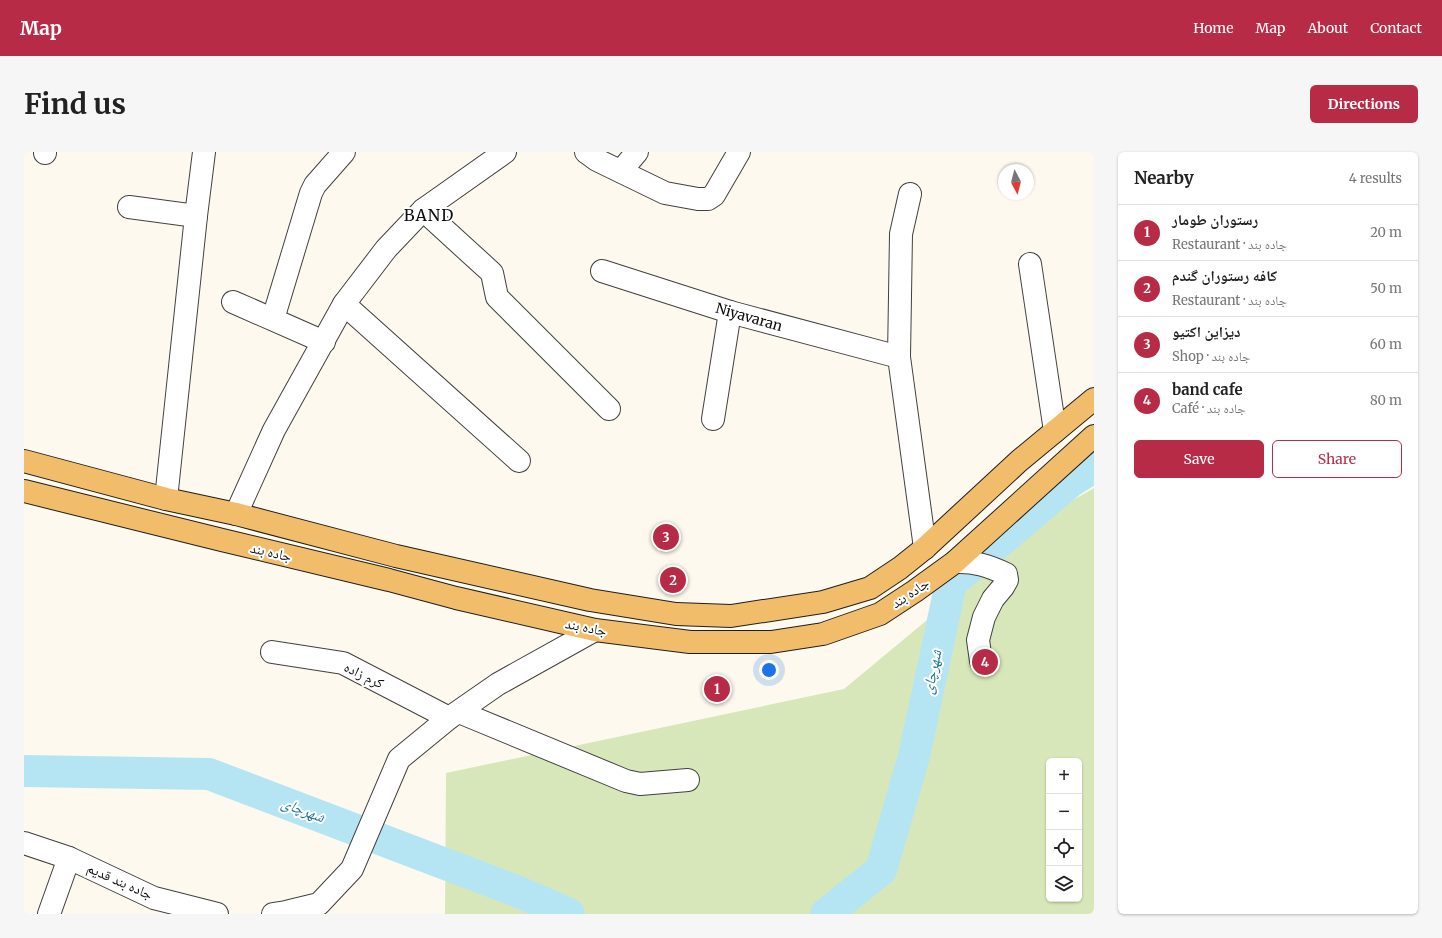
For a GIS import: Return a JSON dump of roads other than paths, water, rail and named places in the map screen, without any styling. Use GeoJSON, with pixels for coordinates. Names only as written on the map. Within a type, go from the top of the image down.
{"type":"FeatureCollection","features":[{"type":"Feature","properties":{"kind":"main road","name":"جاده بند"},"geometry":{"type":"LineString","coordinates":[[24,461],[166,499],[236,514],[396,556],[590,600],[676,614],[731,616],[823,602],[870,588],[900,568],[924,548],[1019,461],[1094,399]]}},
{"type":"Feature","properties":{"kind":"main road","name":"جاده بند"},"geometry":{"type":"LineString","coordinates":[[24,491],[389,580],[456,598],[595,630],[690,642],[772,642],[823,634],[880,614],[962,561],[1094,436]]}},
{"type":"Feature","properties":{"kind":"main road"},"geometry":{"type":"LineString","coordinates":[[389,580],[396,556]]}},
{"type":"Feature","properties":{"kind":"street"},"geometry":{"type":"LineString","coordinates":[[166,499],[204,152]]}},
{"type":"Feature","properties":{"kind":"street"},"geometry":{"type":"LineString","coordinates":[[273,319],[311,193],[315,185],[344,152]]}},
{"type":"Feature","properties":{"kind":"street"},"geometry":{"type":"LineString","coordinates":[[586,152],[597,160],[665,193],[698,199],[708,199],[714,195],[739,152]]}},
{"type":"Feature","properties":{"kind":"street"},"geometry":{"type":"LineString","coordinates":[[621,171],[636,152]]}},
{"type":"Feature","properties":{"kind":"street"},"geometry":{"type":"LineString","coordinates":[[236,514],[274,430],[344,304],[386,249],[424,210],[489,156]]}},
{"type":"Feature","properties":{"kind":"street"},"geometry":{"type":"LineString","coordinates":[[910,194],[901,234],[899,357],[924,548]]}},
{"type":"Feature","properties":{"kind":"street"},"geometry":{"type":"LineString","coordinates":[[129,206],[196,216]]}},
{"type":"Feature","properties":{"kind":"street"},"geometry":{"type":"LineString","coordinates":[[424,210],[492,273],[497,296],[609,409]]}},
{"type":"Feature","properties":{"kind":"street"},"geometry":{"type":"LineString","coordinates":[[1030,264],[1055,431]]}},
{"type":"Feature","properties":{"kind":"street","name":"Niyavaran"},"geometry":{"type":"LineString","coordinates":[[602,271],[730,312],[899,357]]}},
{"type":"Feature","properties":{"kind":"street"},"geometry":{"type":"LineString","coordinates":[[233,302],[324,342]]}},
{"type":"Feature","properties":{"kind":"street"},"geometry":{"type":"LineString","coordinates":[[344,304],[519,461]]}},
{"type":"Feature","properties":{"kind":"street"},"geometry":{"type":"LineString","coordinates":[[713,419],[730,312]]}},
{"type":"Feature","properties":{"kind":"street"},"geometry":{"type":"LineString","coordinates":[[962,561],[993,568],[1006,574],[1007,580],[993,599],[984,616],[978,640],[981,661]]}},
{"type":"Feature","properties":{"kind":"street"},"geometry":{"type":"LineString","coordinates":[[273,914],[319,904],[352,869],[399,759],[454,715],[498,684],[595,630]]}},
{"type":"Feature","properties":{"kind":"street","name":"کرم زاده"},"geometry":{"type":"LineString","coordinates":[[272,652],[343,664],[454,715],[626,781],[640,784],[688,780]]}},
{"type":"Feature","properties":{"kind":"street","name":"جاده بند قدیم"},"geometry":{"type":"LineString","coordinates":[[24,843],[69,858],[154,898],[217,914]]}},
{"type":"Feature","properties":{"kind":"street"},"geometry":{"type":"LineString","coordinates":[[49,914],[69,858]]}},
{"type":"Feature","properties":{"kind":"waterway","name":"شهرچای"},"geometry":{"type":"LineString","coordinates":[[826,914],[881,870],[914,756],[951,583],[1070,482],[1094,467]]}},
{"type":"Feature","properties":{"kind":"waterway","name":"شهرچای"},"geometry":{"type":"LineString","coordinates":[[24,771],[209,774],[519,892],[569,914]]}},
{"type":"Feature","properties":{"kind":"place","name":"دیزاین اکتیو"},"geometry":{"type":"Point","coordinates":[666,537]}},
{"type":"Feature","properties":{"kind":"place","name":"کافه رستوران گندم"},"geometry":{"type":"Point","coordinates":[673,580]}},
{"type":"Feature","properties":{"kind":"place","name":"band cafe"},"geometry":{"type":"Point","coordinates":[985,662]}},
{"type":"Feature","properties":{"kind":"place","name":"رستوران طومار"},"geometry":{"type":"Point","coordinates":[717,689]}},
{"type":"Feature","properties":{"kind":"district","name":"BAND"},"geometry":{"type":"Point","coordinates":[429,215]}}]}
